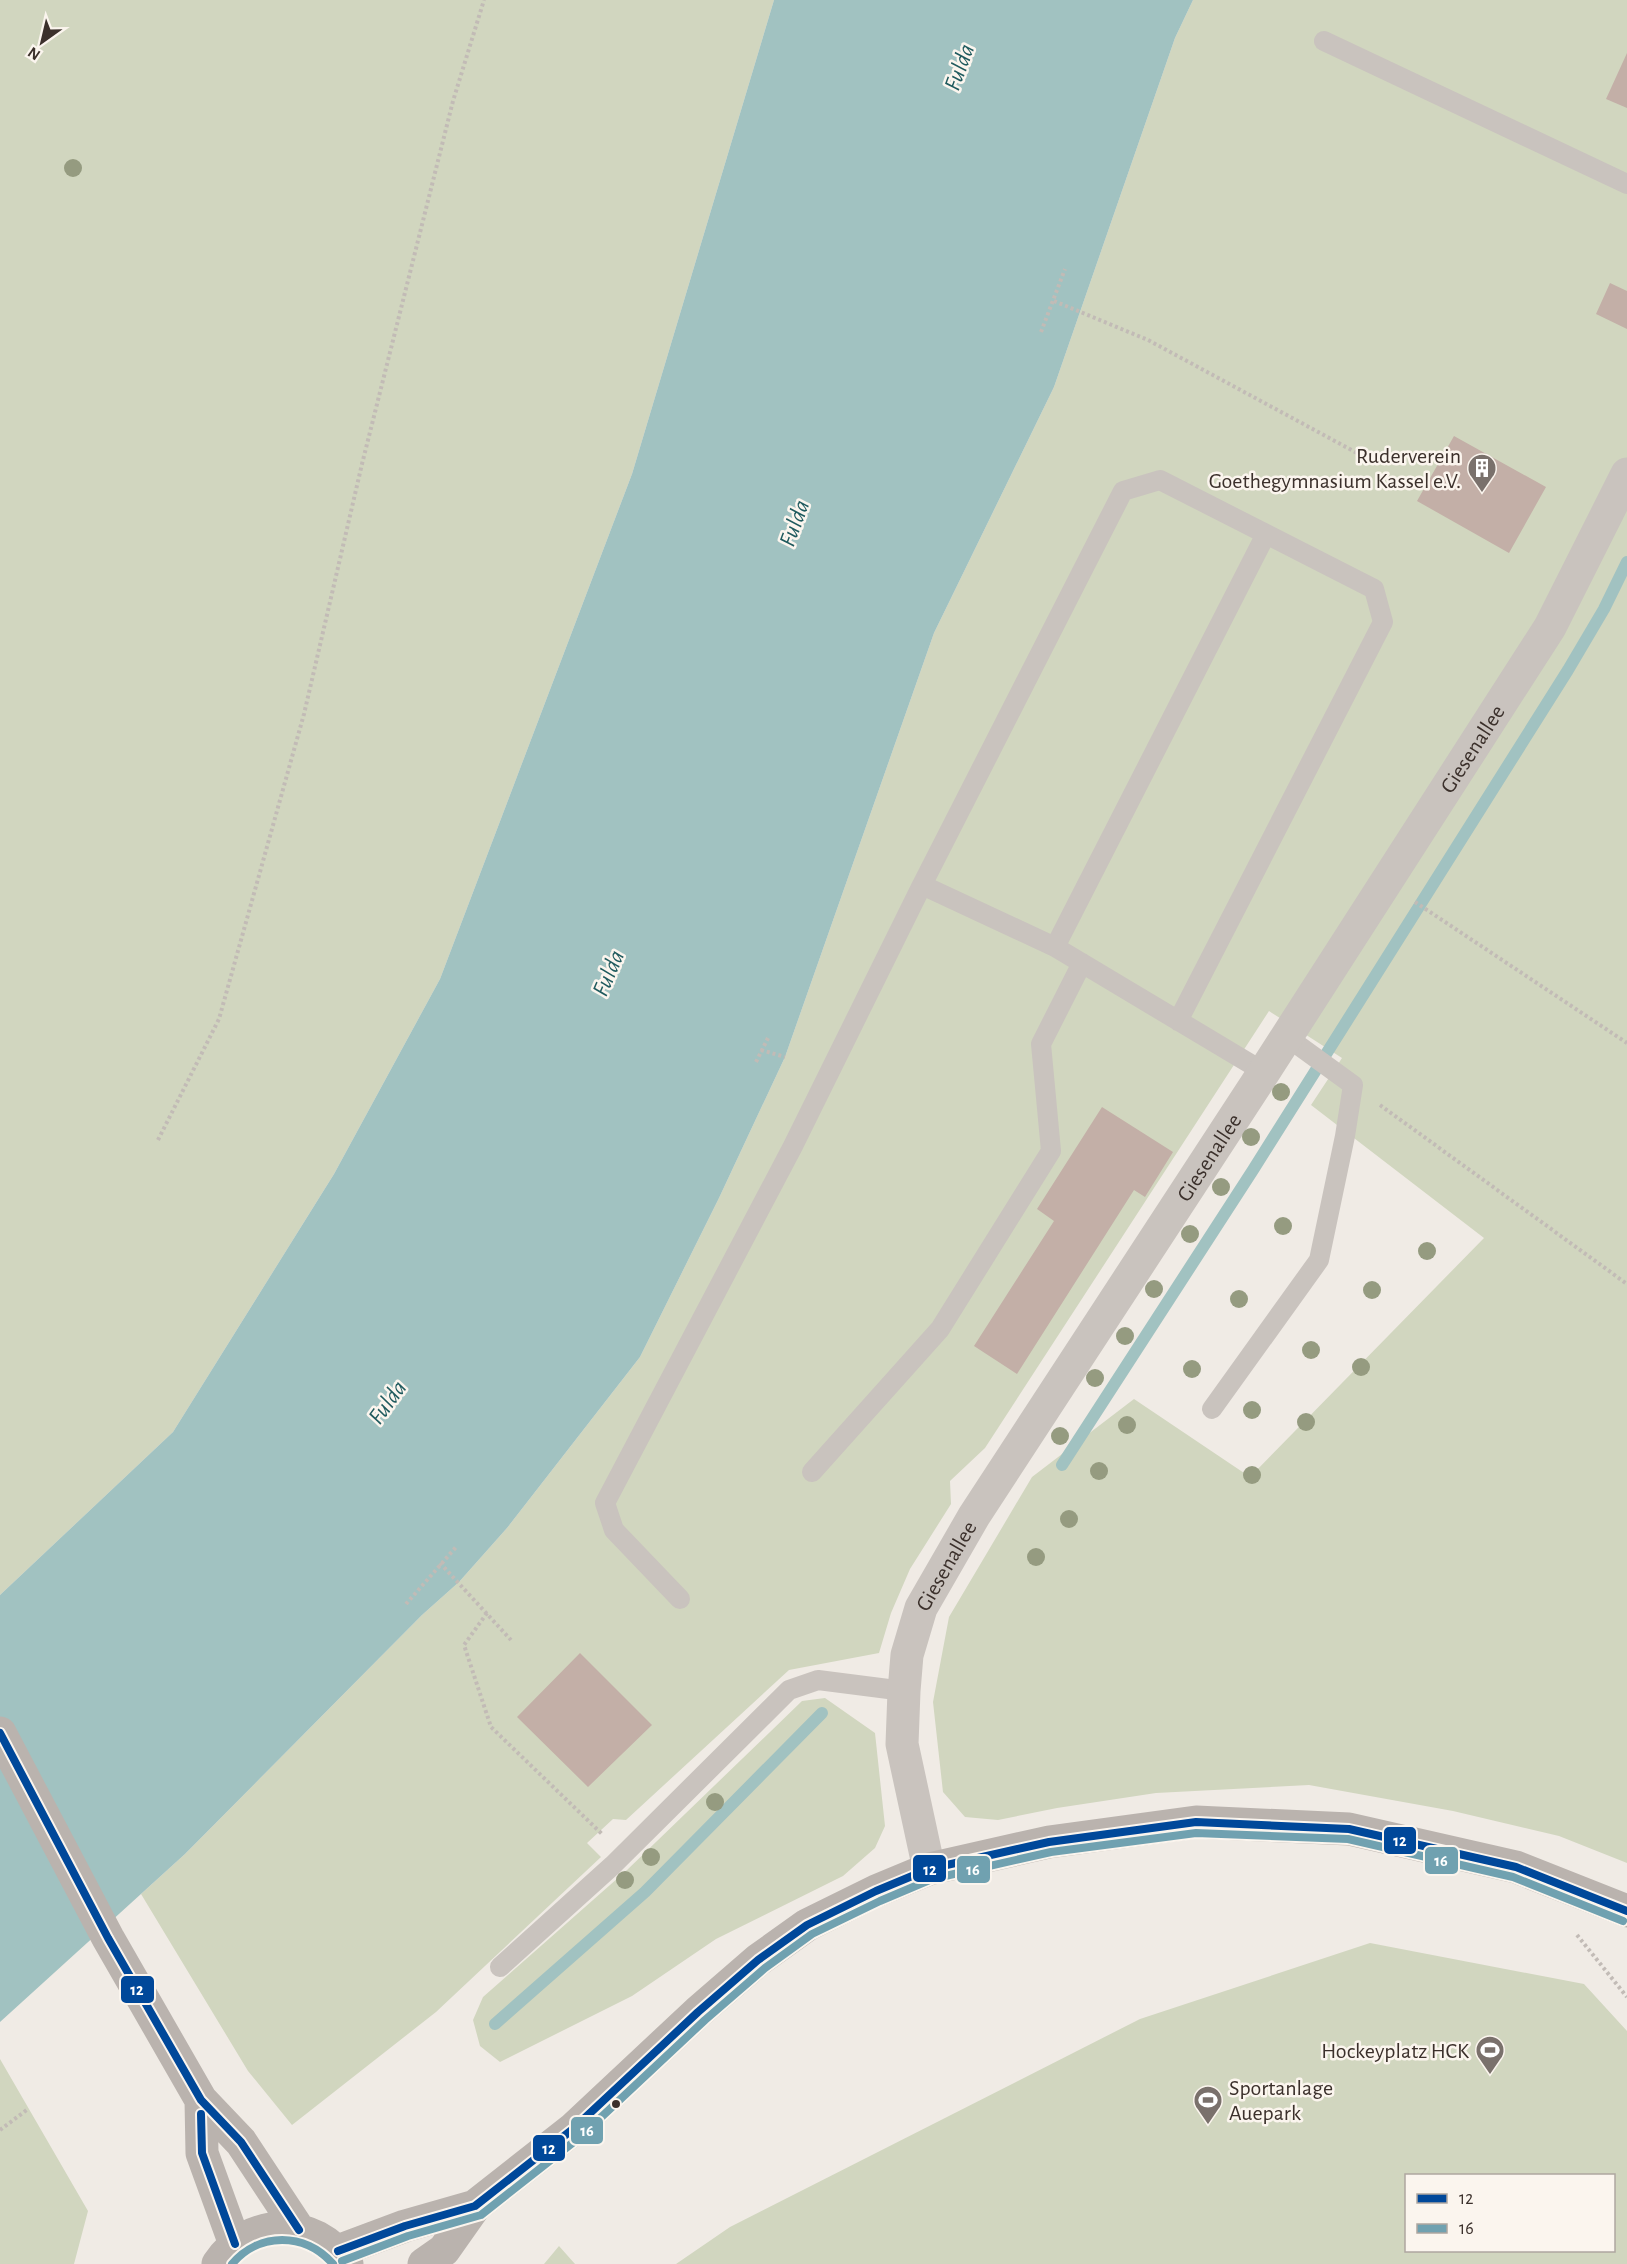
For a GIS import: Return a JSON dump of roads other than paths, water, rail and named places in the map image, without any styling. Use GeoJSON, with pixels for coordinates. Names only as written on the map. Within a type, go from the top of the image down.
{"type":"FeatureCollection","features":[{"type":"Feature","properties":{"kind":"street","name":"Giesenallee"},"geometry":{"type":"LineString","coordinates":[[929,1869],[902,1744],[907,1655],[921,1608],[962,1536],[1264,1072],[1296,1044],[1550,627],[1627,474]]}},
{"type":"Feature","properties":{"kind":"street"},"geometry":{"type":"LineString","coordinates":[[0,1733],[108,1938],[201,2100],[241,2142],[299,2230]]}},
{"type":"Feature","properties":{"kind":"street"},"geometry":{"type":"LineString","coordinates":[[424,2264],[444,2250],[475,2206],[573,2129],[698,2012],[758,1960],[807,1925],[876,1891],[929,1869],[1049,1842],[1196,1822],[1349,1829],[1516,1867],[1627,1911]]}},
{"type":"Feature","properties":{"kind":"street"},"geometry":{"type":"LineString","coordinates":[[201,2100],[202,2152],[226,2254],[254,2233],[288,2228],[320,2238],[343,2258],[405,2226],[475,2206]]}},
{"type":"Feature","properties":{"kind":"lane"},"geometry":{"type":"LineString","coordinates":[[1324,41],[1627,184]]}},
{"type":"Feature","properties":{"kind":"lane"},"geometry":{"type":"LineString","coordinates":[[680,1599],[614,1530],[605,1503],[793,1146],[922,885],[1124,491],[1160,480],[1374,589],[1383,622],[1178,1021]]}},
{"type":"Feature","properties":{"kind":"lane"},"geometry":{"type":"LineString","coordinates":[[1055,947],[1266,534]]}},
{"type":"Feature","properties":{"kind":"lane"},"geometry":{"type":"LineString","coordinates":[[922,885],[1055,947],[1264,1072]]}},
{"type":"Feature","properties":{"kind":"lane"},"geometry":{"type":"LineString","coordinates":[[813,1472],[940,1329],[1051,1151],[1041,1044],[1082,963]]}},
{"type":"Feature","properties":{"kind":"lane"},"geometry":{"type":"LineString","coordinates":[[1212,1409],[1319,1260],[1345,1137],[1353,1085],[1296,1044]]}},
{"type":"Feature","properties":{"kind":"lane"},"geometry":{"type":"LineString","coordinates":[[500,1967],[624,1855],[789,1690],[818,1680],[904,1691]]}},
{"type":"Feature","properties":{"kind":"water","name":"Fulda"},"geometry":{"type":"Polygon","coordinates":[[[774,0],[1193,0],[1175,38],[1054,387],[934,633],[785,1057],[719,1198],[640,1357],[507,1528],[459,1582],[422,1615],[185,1854],[0,2022],[0,1595],[173,1432],[334,1174],[440,979],[632,474],[774,0]]]}},
{"type":"Feature","properties":{"kind":"waterway"},"geometry":{"type":"LineString","coordinates":[[1062,1465],[1253,1170],[1568,670],[1604,609],[1627,562]]}},
{"type":"Feature","properties":{"kind":"waterway"},"geometry":{"type":"LineString","coordinates":[[495,2024],[645,1892],[822,1713]]}},
{"type":"Feature","properties":{"kind":"place","name":"Ruderverein Goethegymnasium Kassel e.V."},"geometry":{"type":"Point","coordinates":[1482,494]}},
{"type":"Feature","properties":{"kind":"place","name":"Hockeyplatz HCK"},"geometry":{"type":"Point","coordinates":[1490,2076]}},
{"type":"Feature","properties":{"kind":"place","name":"Sportanlage Auepark"},"geometry":{"type":"Point","coordinates":[1208,2126]}}]}
